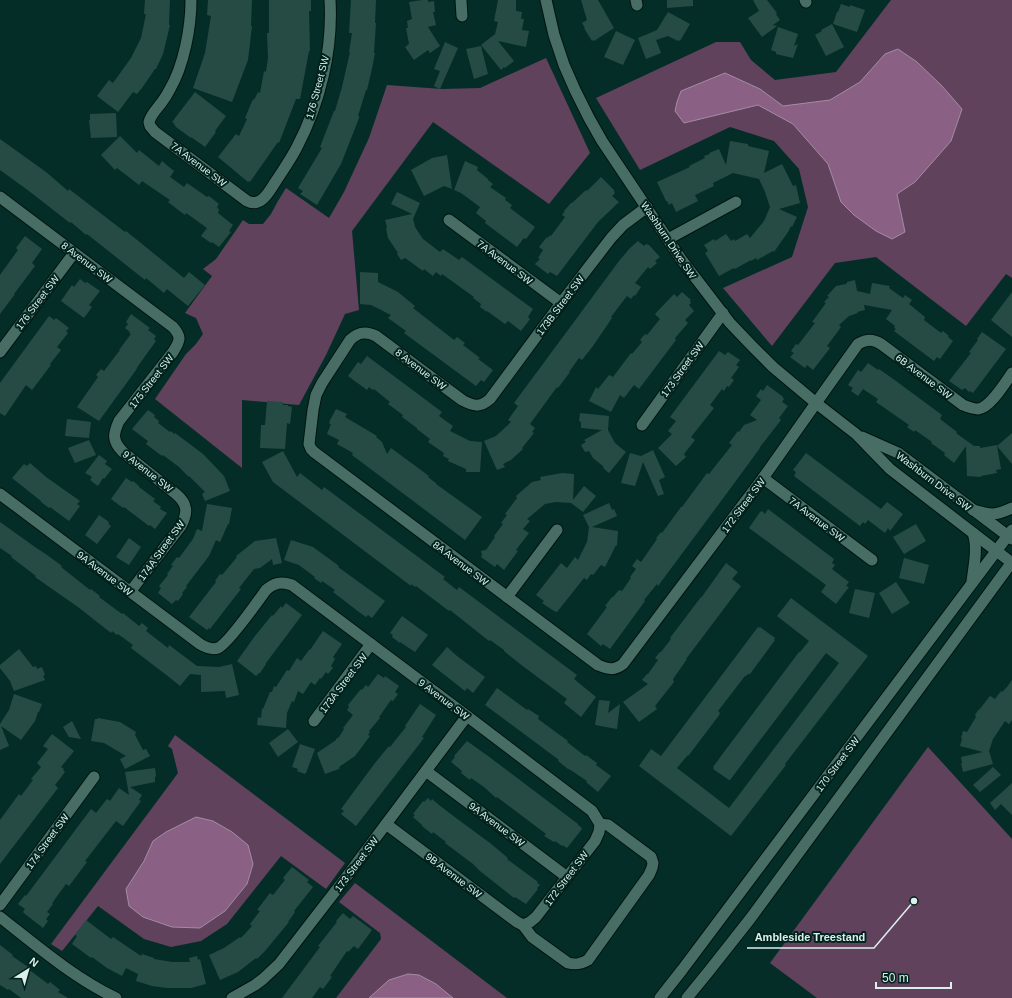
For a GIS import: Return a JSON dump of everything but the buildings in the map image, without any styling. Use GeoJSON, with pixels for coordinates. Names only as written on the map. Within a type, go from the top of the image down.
{"type":"FeatureCollection","features":[{"type":"Feature","properties":{"kind":"street","name":"7A Avenue SW"},"geometry":{"type":"LineString","coordinates":[[191,0],[190,20],[182,63],[172,87],[153,113],[149,122],[150,126],[155,132],[247,201],[252,203]]}},
{"type":"Feature","properties":{"kind":"street","name":"176 Street SW"},"geometry":{"type":"LineString","coordinates":[[252,203],[260,202],[270,191],[286,167],[306,128],[321,83],[327,55],[330,0]]}},
{"type":"Feature","properties":{"kind":"street"},"geometry":{"type":"LineString","coordinates":[[461,0],[462,16]]}},
{"type":"Feature","properties":{"kind":"street","name":"Washburn Drive SW"},"geometry":{"type":"LineString","coordinates":[[546,0],[564,65],[575,90],[602,141],[681,259],[723,313],[753,347],[773,366],[816,403],[856,434],[890,469],[1012,563]]}},
{"type":"Feature","properties":{"kind":"street","name":"8 Avenue SW"},"geometry":{"type":"LineString","coordinates":[[0,197],[174,327]]}},
{"type":"Feature","properties":{"kind":"street"},"geometry":{"type":"LineString","coordinates":[[668,239],[736,202]]}},
{"type":"Feature","properties":{"kind":"street","name":"173B Street SW"},"geometry":{"type":"LineString","coordinates":[[478,406],[486,403],[490,399],[611,238],[623,225],[646,207]]}},
{"type":"Feature","properties":{"kind":"street","name":"7A Avenue SW"},"geometry":{"type":"LineString","coordinates":[[449,220],[561,304]]}},
{"type":"Feature","properties":{"kind":"street","name":"176 Street SW"},"geometry":{"type":"LineString","coordinates":[[0,352],[74,253]]}},
{"type":"Feature","properties":{"kind":"street","name":"173 Street SW"},"geometry":{"type":"LineString","coordinates":[[642,425],[723,313]]}},
{"type":"Feature","properties":{"kind":"street","name":"175 Street SW"},"geometry":{"type":"LineString","coordinates":[[115,435],[116,427],[120,421],[178,345],[179,334],[174,327]]}},
{"type":"Feature","properties":{"kind":"street","name":"8 Avenue SW"},"geometry":{"type":"LineString","coordinates":[[311,449],[309,437],[316,395],[322,383],[350,340],[358,333],[364,332],[376,336],[462,400],[478,406]]}},
{"type":"Feature","properties":{"kind":"street","name":"172 Street SW"},"geometry":{"type":"LineString","coordinates":[[614,669],[623,664],[763,478],[858,344],[869,340]]}},
{"type":"Feature","properties":{"kind":"street","name":"6B Avenue SW"},"geometry":{"type":"LineString","coordinates":[[869,340],[876,341],[881,344],[963,405],[976,409],[981,409],[990,402],[1012,373]]}},
{"type":"Feature","properties":{"kind":"street","name":"Washburn Drive SW"},"geometry":{"type":"LineString","coordinates":[[856,434],[898,453],[973,510],[1010,535]]}},
{"type":"Feature","properties":{"kind":"street","name":"9 Avenue SW"},"geometry":{"type":"LineString","coordinates":[[115,435],[115,442],[122,452],[182,499],[185,505]]}},
{"type":"Feature","properties":{"kind":"street","name":"8A Avenue SW"},"geometry":{"type":"LineString","coordinates":[[311,449],[598,665],[606,669],[614,669]]}},
{"type":"Feature","properties":{"kind":"street","name":"7A Avenue SW"},"geometry":{"type":"LineString","coordinates":[[763,478],[872,560]]}},
{"type":"Feature","properties":{"kind":"street","name":"9A Avenue SW"},"geometry":{"type":"LineString","coordinates":[[0,494],[200,644],[206,648],[212,648]]}},
{"type":"Feature","properties":{"kind":"street","name":"174A Street SW"},"geometry":{"type":"LineString","coordinates":[[130,592],[181,526],[185,518],[185,505]]}},
{"type":"Feature","properties":{"kind":"street"},"geometry":{"type":"LineString","coordinates":[[973,510],[990,515],[1002,513],[1012,508]]}},
{"type":"Feature","properties":{"kind":"street"},"geometry":{"type":"LineString","coordinates":[[507,597],[557,530]]}},
{"type":"Feature","properties":{"kind":"street"},"geometry":{"type":"LineString","coordinates":[[971,583],[975,555],[973,532]]}},
{"type":"Feature","properties":{"kind":"street","name":"170 Street SW"},"geometry":{"type":"LineString","coordinates":[[660,998],[711,932],[971,583],[996,550],[1010,535]]}},
{"type":"Feature","properties":{"kind":"street"},"geometry":{"type":"LineString","coordinates":[[687,998],[750,919],[1012,563]]}},
{"type":"Feature","properties":{"kind":"street","name":"9 Avenue SW"},"geometry":{"type":"LineString","coordinates":[[212,648],[217,648],[227,641],[270,586],[282,583],[297,588],[592,812],[600,824]]}},
{"type":"Feature","properties":{"kind":"street","name":"173A Street SW"},"geometry":{"type":"LineString","coordinates":[[314,721],[371,644]]}},
{"type":"Feature","properties":{"kind":"street","name":"173 Street SW"},"geometry":{"type":"LineString","coordinates":[[232,998],[255,985],[280,964],[466,716]]}},
{"type":"Feature","properties":{"kind":"street","name":"9A Avenue SW"},"geometry":{"type":"LineString","coordinates":[[426,771],[567,877]]}},
{"type":"Feature","properties":{"kind":"street","name":"174 Street SW"},"geometry":{"type":"LineString","coordinates":[[0,904],[94,777]]}},
{"type":"Feature","properties":{"kind":"street","name":"9B Avenue SW"},"geometry":{"type":"LineString","coordinates":[[386,824],[517,922],[523,924]]}},
{"type":"Feature","properties":{"kind":"street"},"geometry":{"type":"LineString","coordinates":[[523,924],[532,937],[568,963],[575,965],[582,964],[588,960],[649,875],[653,863],[644,851],[608,825],[600,824]]}},
{"type":"Feature","properties":{"kind":"street","name":"172 Street SW"},"geometry":{"type":"LineString","coordinates":[[523,924],[530,922],[536,917],[567,877],[594,841],[599,832],[600,824]]}},
{"type":"Feature","properties":{"kind":"street"},"geometry":{"type":"LineString","coordinates":[[0,917],[73,972],[97,988],[116,998]]}},
{"type":"Feature","properties":{"kind":"shaded area"},"geometry":{"type":"Polygon","coordinates":[[[891,0],[1012,0],[1012,278],[1006,274],[966,326],[876,257],[835,263],[772,346],[723,288],[792,257],[808,207],[799,169],[774,141],[730,127],[640,170],[596,98],[716,42],[740,42],[751,60],[775,80],[836,72],[891,0]]]}},
{"type":"Feature","properties":{"kind":"shaded area"},"geometry":{"type":"Polygon","coordinates":[[[898,49],[917,62],[942,86],[962,109],[951,141],[915,182],[897,194],[905,232],[892,239],[876,231],[854,215],[841,202],[828,164],[793,124],[758,105],[684,123],[675,111],[681,91],[725,73],[760,89],[783,106],[830,100],[860,82],[885,54],[898,49]]]}},
{"type":"Feature","properties":{"kind":"shaded area"},"geometry":{"type":"Polygon","coordinates":[[[546,58],[590,153],[549,204],[433,122],[352,231],[359,310],[345,314],[326,355],[299,405],[242,400],[242,468],[155,399],[186,354],[203,334],[196,318],[185,313],[212,276],[203,269],[216,259],[243,220],[249,224],[263,224],[271,214],[286,188],[329,218],[344,192],[369,138],[387,85],[442,89],[480,88],[546,58]]]}},
{"type":"Feature","properties":{"kind":"shaded area"},"geometry":{"type":"Polygon","coordinates":[[[175,735],[345,863],[326,889],[281,856],[227,924],[201,941],[171,947],[144,939],[98,906],[62,951],[51,944],[178,773],[172,749],[168,746],[175,735]]]}},
{"type":"Feature","properties":{"kind":"shaded area"},"geometry":{"type":"Polygon","coordinates":[[[928,747],[1012,839],[1012,998],[817,998],[770,963],[928,747]]]}},
{"type":"Feature","properties":{"kind":"shaded area"},"geometry":{"type":"Polygon","coordinates":[[[196,817],[213,821],[232,832],[248,845],[253,864],[247,884],[225,911],[200,928],[172,927],[143,917],[129,906],[126,889],[144,861],[153,841],[166,832],[196,817]]]}},
{"type":"Feature","properties":{"kind":"shaded area"},"geometry":{"type":"Polygon","coordinates":[[[355,883],[507,998],[336,998],[381,939],[380,933],[339,902],[355,883]]]}},
{"type":"Feature","properties":{"kind":"shaded area"},"geometry":{"type":"Polygon","coordinates":[[[408,974],[419,975],[436,984],[453,998],[369,998],[389,980],[408,974]]]}},
{"type":"Feature","properties":{"kind":"place","name":"Ambleside Treestand"},"geometry":{"type":"Point","coordinates":[914,901]}}]}
